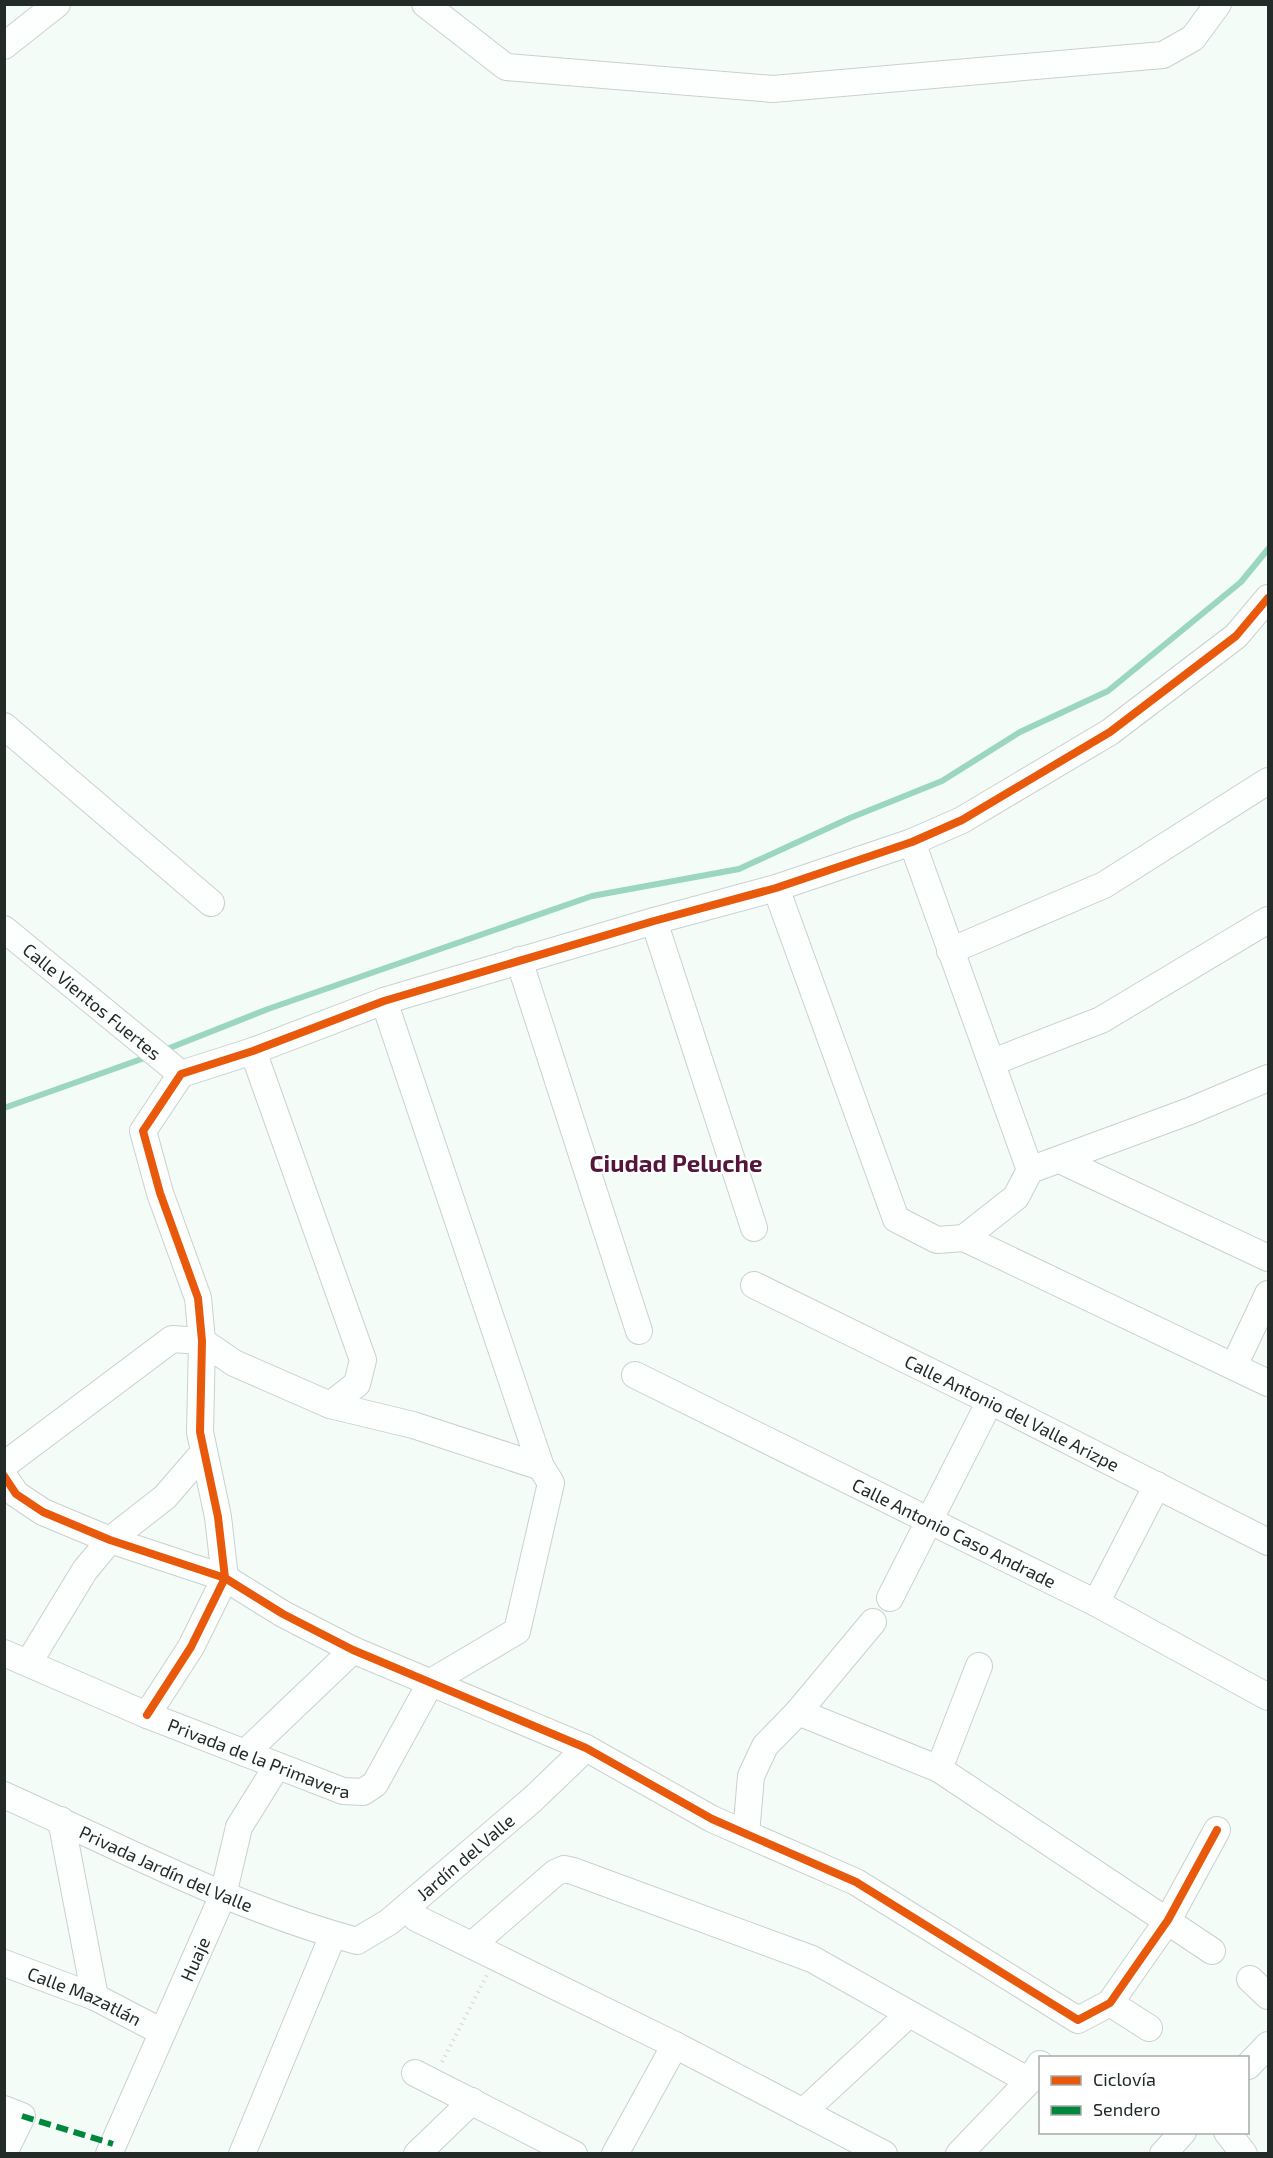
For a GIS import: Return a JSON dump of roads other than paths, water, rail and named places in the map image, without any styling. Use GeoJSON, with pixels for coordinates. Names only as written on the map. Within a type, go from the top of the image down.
{"type":"FeatureCollection","features":[{"type":"Feature","properties":{"kind":"street"},"geometry":{"type":"LineString","coordinates":[[4,46],[57,4]]}},
{"type":"Feature","properties":{"kind":"street"},"geometry":{"type":"LineString","coordinates":[[425,4],[506,67],[773,89],[1163,55],[1193,38],[1218,4]]}},
{"type":"Feature","properties":{"kind":"street"},"geometry":{"type":"LineString","coordinates":[[147,1715],[191,1647],[225,1578],[218,1517],[200,1432],[202,1341],[198,1298],[160,1192],[143,1131],[174,1068],[253,1051],[384,1001],[654,921],[776,888],[912,842],[962,820],[1110,732],[1236,636],[1269,598]]}},
{"type":"Feature","properties":{"kind":"street"},"geometry":{"type":"LineString","coordinates":[[1236,636],[1269,625]]}},
{"type":"Feature","properties":{"kind":"street"},"geometry":{"type":"LineString","coordinates":[[4,726],[211,903]]}},
{"type":"Feature","properties":{"kind":"street"},"geometry":{"type":"LineString","coordinates":[[950,951],[1104,885],[1269,781]]}},
{"type":"Feature","properties":{"kind":"street"},"geometry":{"type":"LineString","coordinates":[[912,842],[1030,1170]]}},
{"type":"Feature","properties":{"kind":"street"},"geometry":{"type":"LineString","coordinates":[[776,888],[896,1219],[937,1240],[964,1238],[1269,1383]]}},
{"type":"Feature","properties":{"kind":"street"},"geometry":{"type":"LineString","coordinates":[[993,1062],[1101,1020],[1269,920]]}},
{"type":"Feature","properties":{"kind":"street"},"geometry":{"type":"LineString","coordinates":[[654,921],[754,1228]]}},
{"type":"Feature","properties":{"kind":"street","name":"Calle Vientos Fuertes"},"geometry":{"type":"LineString","coordinates":[[4,929],[174,1068]]}},
{"type":"Feature","properties":{"kind":"street"},"geometry":{"type":"LineString","coordinates":[[519,960],[639,1331]]}},
{"type":"Feature","properties":{"kind":"street"},"geometry":{"type":"LineString","coordinates":[[384,1001],[541,1467],[551,1484],[517,1631],[430,1682]]}},
{"type":"Feature","properties":{"kind":"street"},"geometry":{"type":"LineString","coordinates":[[253,1051],[363,1360],[357,1384],[330,1405]]}},
{"type":"Feature","properties":{"kind":"street"},"geometry":{"type":"LineString","coordinates":[[964,1238],[1016,1197],[1030,1170],[1190,1111],[1269,1078]]}},
{"type":"Feature","properties":{"kind":"street"},"geometry":{"type":"LineString","coordinates":[[1060,1160],[1269,1258]]}},
{"type":"Feature","properties":{"kind":"street","name":"Calle Antonio del Valle Arizpe"},"geometry":{"type":"LineString","coordinates":[[753,1285],[990,1401],[1269,1542]]}},
{"type":"Feature","properties":{"kind":"street"},"geometry":{"type":"LineString","coordinates":[[1234,1366],[1269,1294]]}},
{"type":"Feature","properties":{"kind":"street"},"geometry":{"type":"LineString","coordinates":[[4,1465],[171,1339],[202,1341],[234,1363],[330,1405],[413,1425],[541,1467]]}},
{"type":"Feature","properties":{"kind":"street","name":"Calle Antonio Caso Andrade"},"geometry":{"type":"LineString","coordinates":[[635,1376],[1096,1604],[1269,1697]]}},
{"type":"Feature","properties":{"kind":"street"},"geometry":{"type":"LineString","coordinates":[[890,1598],[990,1401]]}},
{"type":"Feature","properties":{"kind":"street"},"geometry":{"type":"LineString","coordinates":[[29,1662],[85,1570],[110,1540],[165,1497],[204,1452]]}},
{"type":"Feature","properties":{"kind":"street"},"geometry":{"type":"LineString","coordinates":[[4,1476],[16,1494],[25,1502],[110,1540],[225,1578],[283,1614],[354,1650],[586,1748],[712,1819],[856,1882],[1078,2020],[1110,2003],[1167,1920],[1217,1830]]}},
{"type":"Feature","properties":{"kind":"street"},"geometry":{"type":"LineString","coordinates":[[1096,1604],[1157,1485]]}},
{"type":"Feature","properties":{"kind":"street"},"geometry":{"type":"LineString","coordinates":[[746,1834],[751,1776],[765,1746],[798,1712],[873,1622]]}},
{"type":"Feature","properties":{"kind":"street"},"geometry":{"type":"LineString","coordinates":[[245,1754],[354,1650]]}},
{"type":"Feature","properties":{"kind":"street","name":"Privada de la Primavera"},"geometry":{"type":"LineString","coordinates":[[4,1653],[147,1715],[343,1791],[363,1792],[375,1784],[430,1682]]}},
{"type":"Feature","properties":{"kind":"street"},"geometry":{"type":"LineString","coordinates":[[939,1768],[979,1666]]}},
{"type":"Feature","properties":{"kind":"street"},"geometry":{"type":"LineString","coordinates":[[798,1712],[939,1768],[1212,1951]]}},
{"type":"Feature","properties":{"kind":"street","name":"Jardín del Valle"},"geometry":{"type":"LineString","coordinates":[[333,1935],[357,1941],[389,1922],[533,1799],[586,1748]]}},
{"type":"Feature","properties":{"kind":"street","name":"Huaje"},"geometry":{"type":"LineString","coordinates":[[118,2150],[162,2032],[223,1895],[239,1827],[277,1766]]}},
{"type":"Feature","properties":{"kind":"street","name":"Privada Jardín del Valle"},"geometry":{"type":"LineString","coordinates":[[4,1795],[223,1895],[292,1923],[333,1935]]}},
{"type":"Feature","properties":{"kind":"street"},"geometry":{"type":"LineString","coordinates":[[60,1820],[95,1997]]}},
{"type":"Feature","properties":{"kind":"street"},"geometry":{"type":"LineString","coordinates":[[472,1945],[555,1873],[564,1869],[812,1959],[909,2014],[1039,2061]]}},
{"type":"Feature","properties":{"kind":"street"},"geometry":{"type":"LineString","coordinates":[[416,1918],[675,2045],[884,2154]]}},
{"type":"Feature","properties":{"kind":"street"},"geometry":{"type":"LineString","coordinates":[[242,2154],[333,1935]]}},
{"type":"Feature","properties":{"kind":"street","name":"Calle Mazatlán"},"geometry":{"type":"LineString","coordinates":[[4,1963],[95,1997],[162,2032]]}},
{"type":"Feature","properties":{"kind":"street"},"geometry":{"type":"LineString","coordinates":[[1250,1979],[1269,1996]]}},
{"type":"Feature","properties":{"kind":"street"},"geometry":{"type":"LineString","coordinates":[[1110,2003],[1149,2028]]}},
{"type":"Feature","properties":{"kind":"street"},"geometry":{"type":"LineString","coordinates":[[803,2112],[909,2014]]}},
{"type":"Feature","properties":{"kind":"street"},"geometry":{"type":"LineString","coordinates":[[615,2154],[675,2045]]}},
{"type":"Feature","properties":{"kind":"street"},"geometry":{"type":"LineString","coordinates":[[1249,2065],[1269,2045]]}},
{"type":"Feature","properties":{"kind":"street"},"geometry":{"type":"LineString","coordinates":[[959,2154],[1039,2064]]}},
{"type":"Feature","properties":{"kind":"street"},"geometry":{"type":"LineString","coordinates":[[423,2077],[574,2154]]}},
{"type":"Feature","properties":{"kind":"street"},"geometry":{"type":"LineString","coordinates":[[417,2154],[472,2101]]}},
{"type":"Feature","properties":{"kind":"street"},"geometry":{"type":"LineString","coordinates":[[4,2153],[13,2112]]}},
{"type":"Feature","properties":{"kind":"street"},"geometry":{"type":"LineString","coordinates":[[1163,2154],[1182,2134]]}},
{"type":"Feature","properties":{"kind":"street"},"geometry":{"type":"LineString","coordinates":[[1228,2134],[1244,2154]]}},
{"type":"Feature","properties":{"kind":"waterway"},"geometry":{"type":"LineString","coordinates":[[162,1051],[268,1009],[592,896],[739,869],[850,818],[942,781],[1020,732],[1108,691],[1241,582],[1268,549]]}},
{"type":"Feature","properties":{"kind":"waterway"},"geometry":{"type":"LineString","coordinates":[[4,1108],[150,1056]]}},
{"type":"Feature","properties":{"kind":"district","name":"Ciudad Peluche"},"geometry":{"type":"Point","coordinates":[676,1162]}}]}
